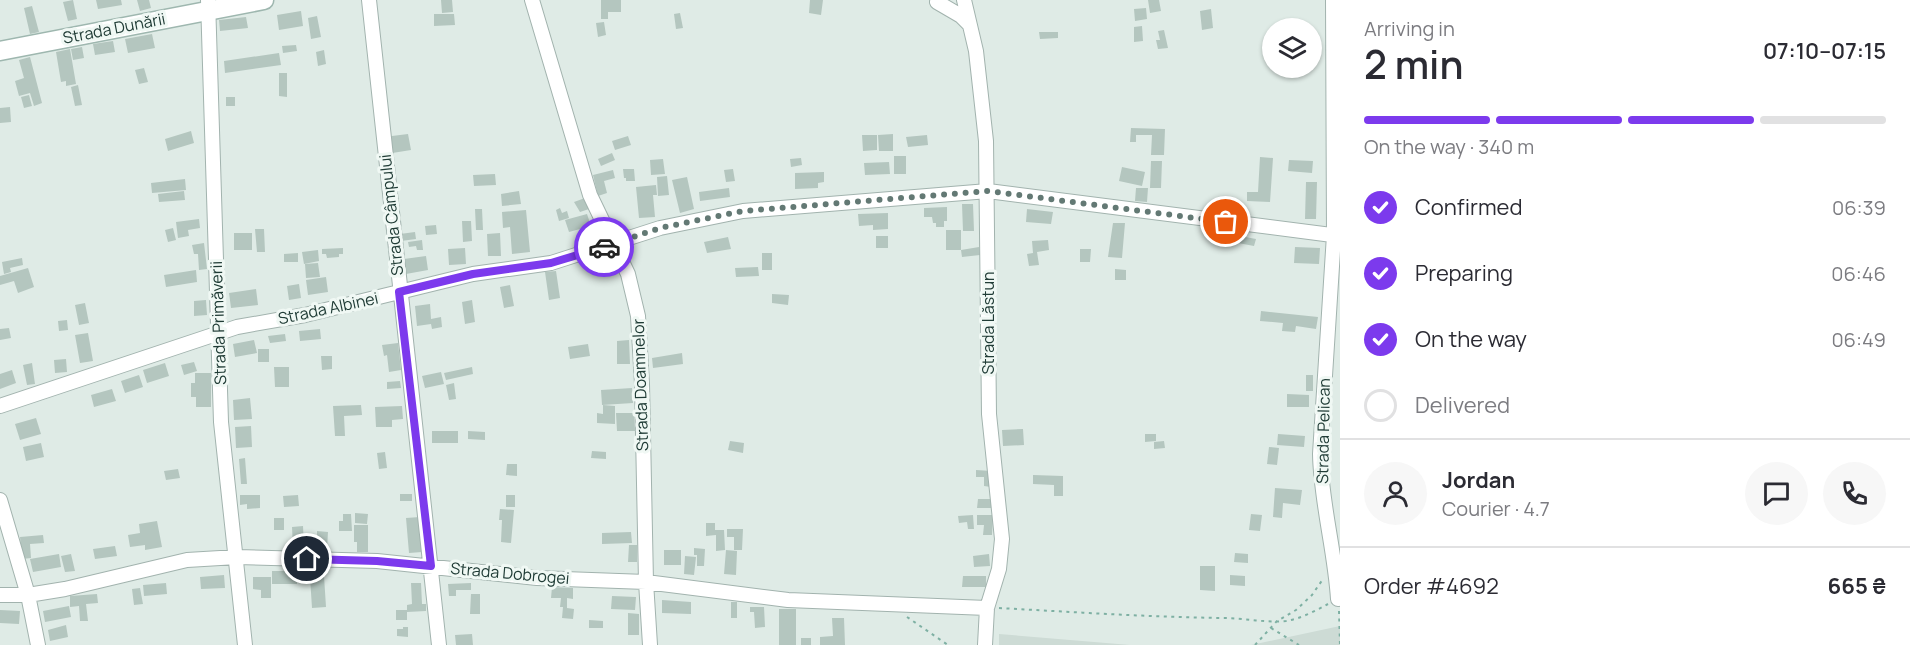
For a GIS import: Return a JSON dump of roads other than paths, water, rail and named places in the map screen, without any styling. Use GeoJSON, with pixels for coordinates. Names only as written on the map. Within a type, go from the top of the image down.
{"type":"FeatureCollection","features":[{"type":"Feature","properties":{"kind":"main road","name":"Strada Dunării"},"geometry":{"type":"LineString","coordinates":[[0,51],[208,5],[264,0]]}},
{"type":"Feature","properties":{"kind":"street","name":"Strada Câmpului"},"geometry":{"type":"LineString","coordinates":[[369,0],[439,645]]}},
{"type":"Feature","properties":{"kind":"street","name":"Strada Doamnelor"},"geometry":{"type":"LineString","coordinates":[[532,0],[590,195],[628,274],[638,316],[650,645]]}},
{"type":"Feature","properties":{"kind":"street","name":"Strada Lăstun"},"geometry":{"type":"LineString","coordinates":[[964,0],[976,51],[986,141],[989,414],[1002,539],[999,568],[987,608],[985,645]]}},
{"type":"Feature","properties":{"kind":"street","name":"Strada Pelican"},"geometry":{"type":"LineString","coordinates":[[1333,0],[1337,236],[1320,454],[1320,481],[1338,599]]}},
{"type":"Feature","properties":{"kind":"street"},"geometry":{"type":"LineString","coordinates":[[935,1],[970,24]]}},
{"type":"Feature","properties":{"kind":"street","name":"Strada Primăverii"},"geometry":{"type":"LineString","coordinates":[[208,5],[221,422],[245,645]]}},
{"type":"Feature","properties":{"kind":"street","name":"Strada Albinei"},"geometry":{"type":"LineString","coordinates":[[0,406],[237,327],[305,315],[473,274],[551,263],[660,228],[743,211],[988,191],[1337,236]]}},
{"type":"Feature","properties":{"kind":"street"},"geometry":{"type":"LineString","coordinates":[[0,500],[28,595],[38,645]]}},
{"type":"Feature","properties":{"kind":"street","name":"Strada Dobrogei"},"geometry":{"type":"LineString","coordinates":[[0,595],[28,595],[65,589],[187,560],[237,557],[377,561],[537,578],[646,582],[788,600],[987,608]]}}]}
